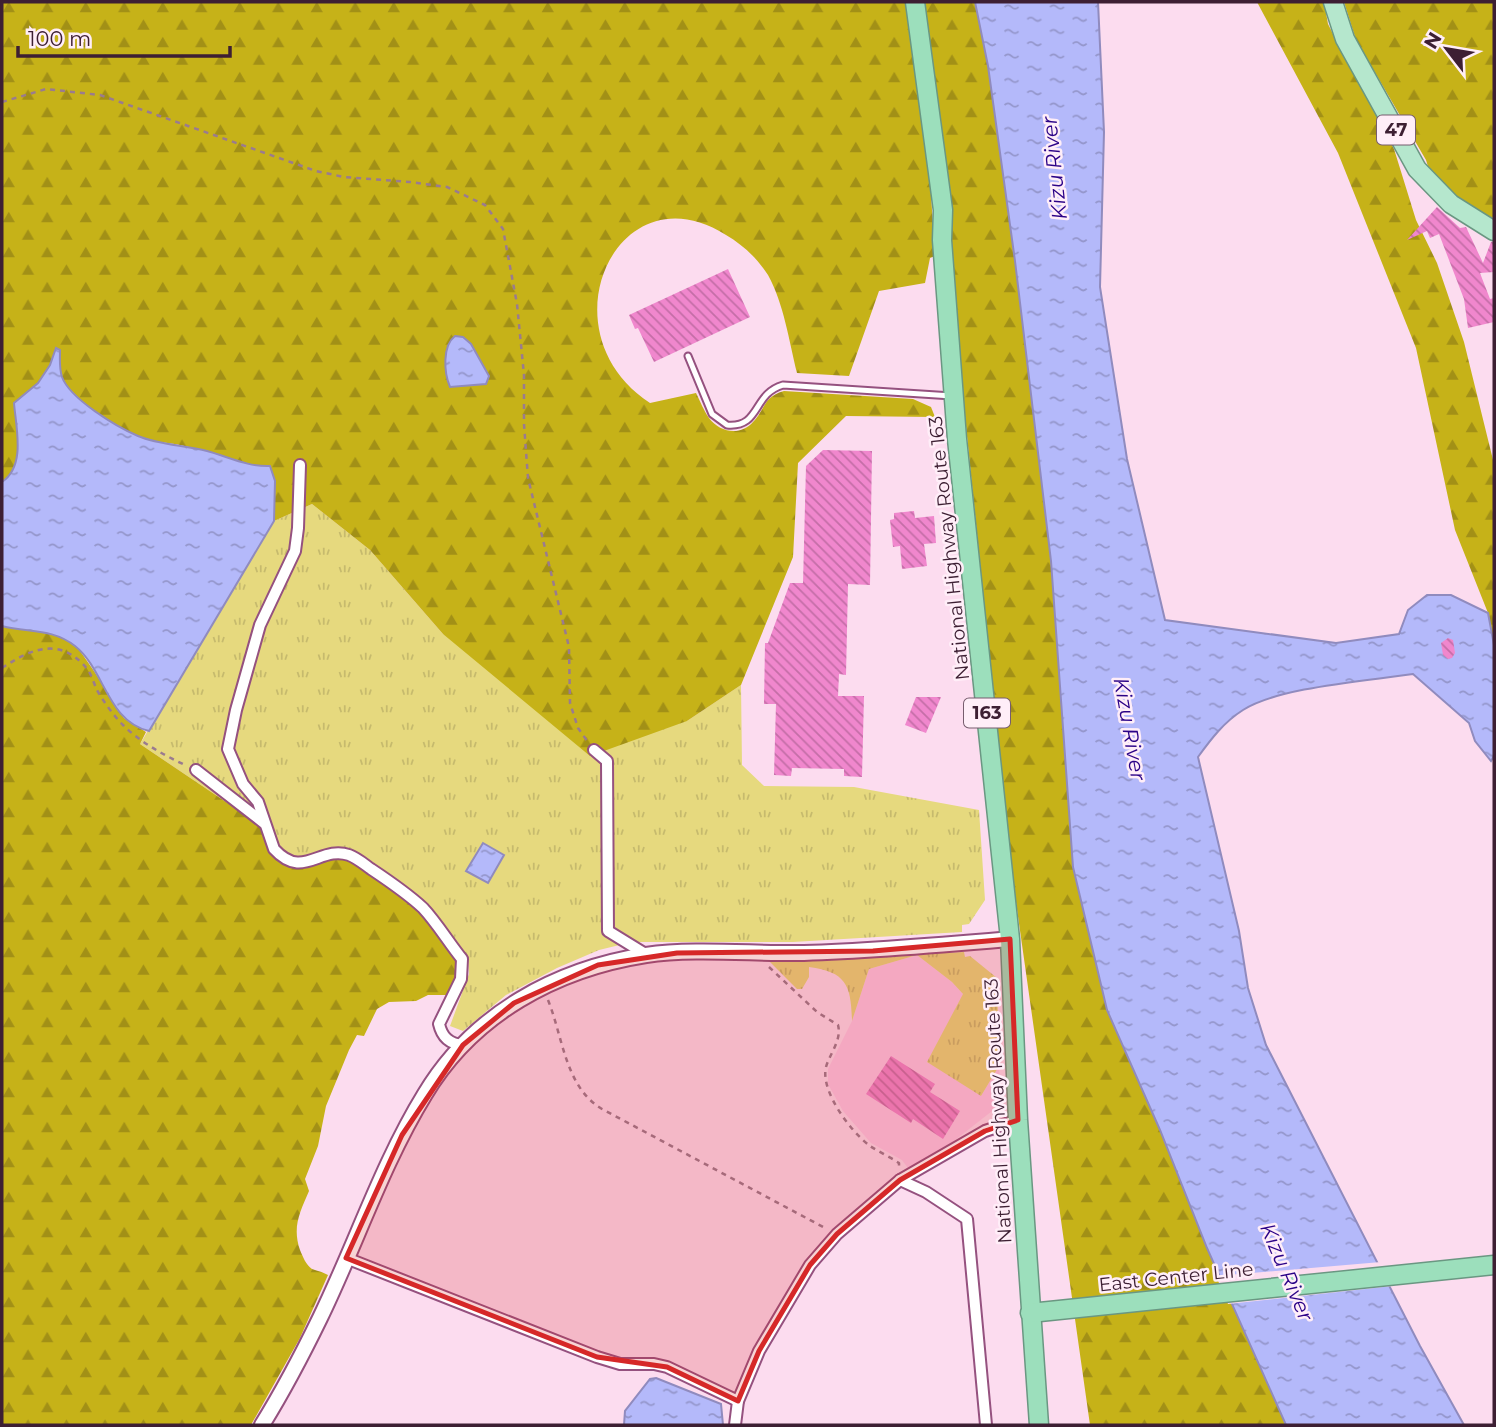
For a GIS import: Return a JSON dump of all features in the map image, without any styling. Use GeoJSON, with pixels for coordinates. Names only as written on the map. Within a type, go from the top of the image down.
{"type":"FeatureCollection","features":[{"type":"Feature","properties":{"kind":"highway","name":"National Highway Route 163"},"geometry":{"type":"LineString","coordinates":[[915,2],[943,210],[942,240],[959,453],[1010,939],[1018,1120],[1039,1425]]}},
{"type":"Feature","properties":{"kind":"highway","name":"East Center Line"},"geometry":{"type":"LineString","coordinates":[[1030,1313],[1494,1265]]}},
{"type":"Feature","properties":{"kind":"main road","name":"47"},"geometry":{"type":"LineString","coordinates":[[1333,2],[1345,38],[1417,169],[1451,204],[1494,231]]}},
{"type":"Feature","properties":{"kind":"street"},"geometry":{"type":"LineString","coordinates":[[300,465],[295,551],[260,625],[228,749],[243,783],[258,802],[274,849],[285,859],[305,863],[332,854],[349,855],[387,880],[423,909],[462,959],[461,979],[439,1024],[448,1040],[463,1045]]}},
{"type":"Feature","properties":{"kind":"street"},"geometry":{"type":"LineString","coordinates":[[594,750],[607,761],[608,932],[647,955]]}},
{"type":"Feature","properties":{"kind":"street"},"geometry":{"type":"LineString","coordinates":[[196,771],[267,825]]}},
{"type":"Feature","properties":{"kind":"street"},"geometry":{"type":"LineString","coordinates":[[262,1425],[321,1317],[408,1124],[426,1092],[463,1045],[487,1022],[514,1003],[543,986],[598,965],[647,955],[873,951],[1010,939]]}},
{"type":"Feature","properties":{"kind":"street"},"geometry":{"type":"LineString","coordinates":[[737,1424],[738,1401],[759,1351],[810,1265],[837,1234],[900,1180],[985,1131],[1018,1120]]}},
{"type":"Feature","properties":{"kind":"street"},"geometry":{"type":"LineString","coordinates":[[900,1180],[926,1192],[967,1219],[986,1425]]}},
{"type":"Feature","properties":{"kind":"street"},"geometry":{"type":"LineString","coordinates":[[346,1258],[620,1364],[654,1364],[667,1367],[738,1401]]}},
{"type":"Feature","properties":{"kind":"lane"},"geometry":{"type":"LineString","coordinates":[[688,356],[712,414],[727,425],[747,422],[763,397],[769,391],[783,386],[955,397]]}},
{"type":"Feature","properties":{"kind":"path"},"geometry":{"type":"LineString","coordinates":[[2,102],[46,89],[100,95],[316,171],[344,177],[447,187],[485,205],[503,229],[517,304],[524,375],[528,478],[569,647],[570,704],[578,729],[594,750]]}},
{"type":"Feature","properties":{"kind":"path"},"geometry":{"type":"LineString","coordinates":[[2,668],[34,649],[60,650],[71,655],[88,671],[99,694],[122,724],[156,751],[196,771]]}},
{"type":"Feature","properties":{"kind":"path"},"geometry":{"type":"LineString","coordinates":[[757,954],[805,1002],[838,1025],[840,1032],[825,1069],[826,1084],[831,1097],[869,1145],[899,1163],[900,1180]]}},
{"type":"Feature","properties":{"kind":"path"},"geometry":{"type":"LineString","coordinates":[[543,986],[557,1021],[567,1062],[586,1098],[837,1234]]}},
{"type":"Feature","properties":{"kind":"highlighted area"},"geometry":{"type":"Polygon","coordinates":[[[1010,939],[1018,1120],[985,1131],[900,1180],[837,1234],[810,1265],[759,1351],[738,1401],[667,1367],[597,1357],[346,1258],[402,1135],[463,1045],[514,1003],[598,965],[677,953],[873,951],[1010,939]]]}},
{"type":"Feature","properties":{"kind":"shaded area"},"geometry":{"type":"Polygon","coordinates":[[[917,955],[963,994],[981,1096],[999,1066],[1001,1104],[941,1151],[908,1168],[902,1160],[871,1143],[843,1111],[828,1084],[828,1069],[852,1021],[869,969],[917,955]]]}},
{"type":"Feature","properties":{"kind":"green space"},"geometry":{"type":"Polygon","coordinates":[[[2,2],[906,2],[929,164],[935,256],[930,258],[925,283],[879,291],[849,376],[797,373],[782,310],[774,286],[764,269],[749,252],[726,235],[687,219],[653,222],[626,239],[607,266],[598,300],[601,337],[618,372],[650,403],[696,393],[709,418],[725,430],[737,431],[748,426],[772,396],[784,391],[913,399],[931,407],[935,417],[846,416],[798,463],[793,557],[741,685],[687,721],[590,756],[443,634],[370,550],[312,504],[274,521],[275,481],[229,458],[143,438],[107,419],[84,403],[67,385],[61,374],[60,350],[56,348],[50,365],[38,383],[14,403],[17,457],[9,475],[2,482],[2,2]]]}},
{"type":"Feature","properties":{"kind":"green space"},"geometry":{"type":"Polygon","coordinates":[[[922,2],[975,2],[988,66],[1015,261],[1051,561],[1073,867],[1107,1010],[1160,1130],[1207,1248],[1286,1425],[1090,1425],[1011,867],[962,387],[945,152],[922,2]]]}},
{"type":"Feature","properties":{"kind":"green space"},"geometry":{"type":"Polygon","coordinates":[[[1257,2],[1324,2],[1328,24],[1394,149],[1416,220],[1437,263],[1464,342],[1494,464],[1494,645],[1488,613],[1455,530],[1416,348],[1338,153],[1257,2]]]}},
{"type":"Feature","properties":{"kind":"green space"},"geometry":{"type":"Polygon","coordinates":[[[1344,2],[1494,2],[1494,213],[1491,223],[1453,196],[1430,170],[1356,40],[1344,2]]]}},
{"type":"Feature","properties":{"kind":"green space"},"geometry":{"type":"Polygon","coordinates":[[[312,504],[370,550],[443,634],[687,721],[741,685],[742,765],[764,786],[854,787],[979,810],[985,900],[969,924],[962,925],[962,932],[793,942],[632,942],[599,950],[557,968],[506,995],[463,1031],[450,1026],[469,974],[468,959],[459,959],[338,858],[297,868],[280,863],[271,855],[263,827],[140,744],[274,521],[312,504]]]}},
{"type":"Feature","properties":{"kind":"green space"},"geometry":{"type":"Polygon","coordinates":[[[2,626],[56,634],[78,648],[124,718],[146,732],[140,744],[263,827],[271,854],[280,863],[297,868],[338,858],[354,861],[420,910],[459,959],[457,977],[449,995],[428,995],[416,1001],[389,1002],[377,1009],[364,1036],[357,1035],[349,1050],[326,1106],[318,1146],[305,1179],[309,1191],[297,1227],[300,1250],[306,1263],[312,1269],[328,1275],[300,1338],[251,1425],[2,1425],[2,626]]]}},
{"type":"Feature","properties":{"kind":"green space"},"geometry":{"type":"Polygon","coordinates":[[[964,952],[965,957],[970,956],[997,978],[999,1066],[981,1096],[927,1062],[963,994],[917,955],[869,969],[852,1021],[848,990],[839,977],[822,969],[809,967],[809,977],[802,989],[797,989],[769,961],[964,952]]]}},
{"type":"Feature","properties":{"kind":"water","name":"Kizu River"},"geometry":{"type":"Polygon","coordinates":[[[975,2],[1098,2],[1104,132],[1100,287],[1127,459],[1165,620],[1336,643],[1399,634],[1408,610],[1427,595],[1451,595],[1488,613],[1494,645],[1494,756],[1491,761],[1475,741],[1469,723],[1413,674],[1300,690],[1259,702],[1230,720],[1198,757],[1239,931],[1248,988],[1266,1045],[1420,1346],[1464,1425],[1286,1425],[1207,1248],[1160,1130],[1107,1010],[1073,867],[1051,561],[1015,261],[988,66],[975,2]]]}},
{"type":"Feature","properties":{"kind":"water"},"geometry":{"type":"Polygon","coordinates":[[[455,336],[463,337],[471,344],[489,376],[486,384],[450,387],[445,360],[448,346],[455,336]]]}},
{"type":"Feature","properties":{"kind":"water"},"geometry":{"type":"Polygon","coordinates":[[[56,348],[60,350],[61,374],[67,385],[84,403],[107,419],[146,439],[207,451],[246,463],[270,466],[275,481],[274,521],[149,731],[124,717],[85,656],[75,646],[58,636],[2,626],[2,482],[9,475],[17,457],[14,403],[38,383],[50,365],[56,348]]]}},
{"type":"Feature","properties":{"kind":"water"},"geometry":{"type":"Polygon","coordinates":[[[483,843],[504,855],[488,883],[466,871],[483,843]]]}},
{"type":"Feature","properties":{"kind":"water"},"geometry":{"type":"Polygon","coordinates":[[[656,1378],[721,1404],[723,1425],[624,1425],[625,1411],[650,1379],[656,1378]]]}},
{"type":"Feature","properties":{"kind":"pier"},"geometry":{"type":"Polygon","coordinates":[[[1381,1262],[1393,1286],[1228,1304],[1216,1276],[1381,1262]]]}},
{"type":"Feature","properties":{"kind":"building"},"geometry":{"type":"Polygon","coordinates":[[[1437,207],[1460,228],[1466,227],[1483,263],[1491,242],[1494,242],[1494,272],[1480,273],[1490,299],[1494,298],[1494,322],[1468,328],[1464,299],[1439,234],[1430,238],[1427,231],[1407,240],[1437,207]]]}},
{"type":"Feature","properties":{"kind":"building"},"geometry":{"type":"Polygon","coordinates":[[[728,269],[750,317],[654,362],[629,315],[728,269]]]}},
{"type":"Feature","properties":{"kind":"building"},"geometry":{"type":"Polygon","coordinates":[[[823,450],[872,451],[870,585],[848,584],[846,675],[839,674],[838,696],[864,696],[862,777],[844,776],[844,769],[792,768],[791,776],[774,775],[776,704],[764,704],[765,643],[768,643],[790,583],[803,583],[806,466],[823,450]]]}},
{"type":"Feature","properties":{"kind":"building"},"geometry":{"type":"Polygon","coordinates":[[[914,511],[915,518],[934,516],[936,543],[924,544],[927,566],[902,569],[900,546],[893,547],[890,520],[894,519],[894,513],[914,511]]]}},
{"type":"Feature","properties":{"kind":"building"},"geometry":{"type":"Polygon","coordinates":[[[1448,638],[1453,640],[1455,653],[1448,659],[1443,655],[1441,643],[1448,638]]]}},
{"type":"Feature","properties":{"kind":"building"},"geometry":{"type":"Polygon","coordinates":[[[916,697],[941,697],[926,733],[905,725],[916,697]]]}},
{"type":"Feature","properties":{"kind":"building"},"geometry":{"type":"Polygon","coordinates":[[[891,1056],[935,1084],[930,1092],[960,1111],[943,1139],[913,1119],[911,1123],[866,1094],[891,1056]]]}}]}
